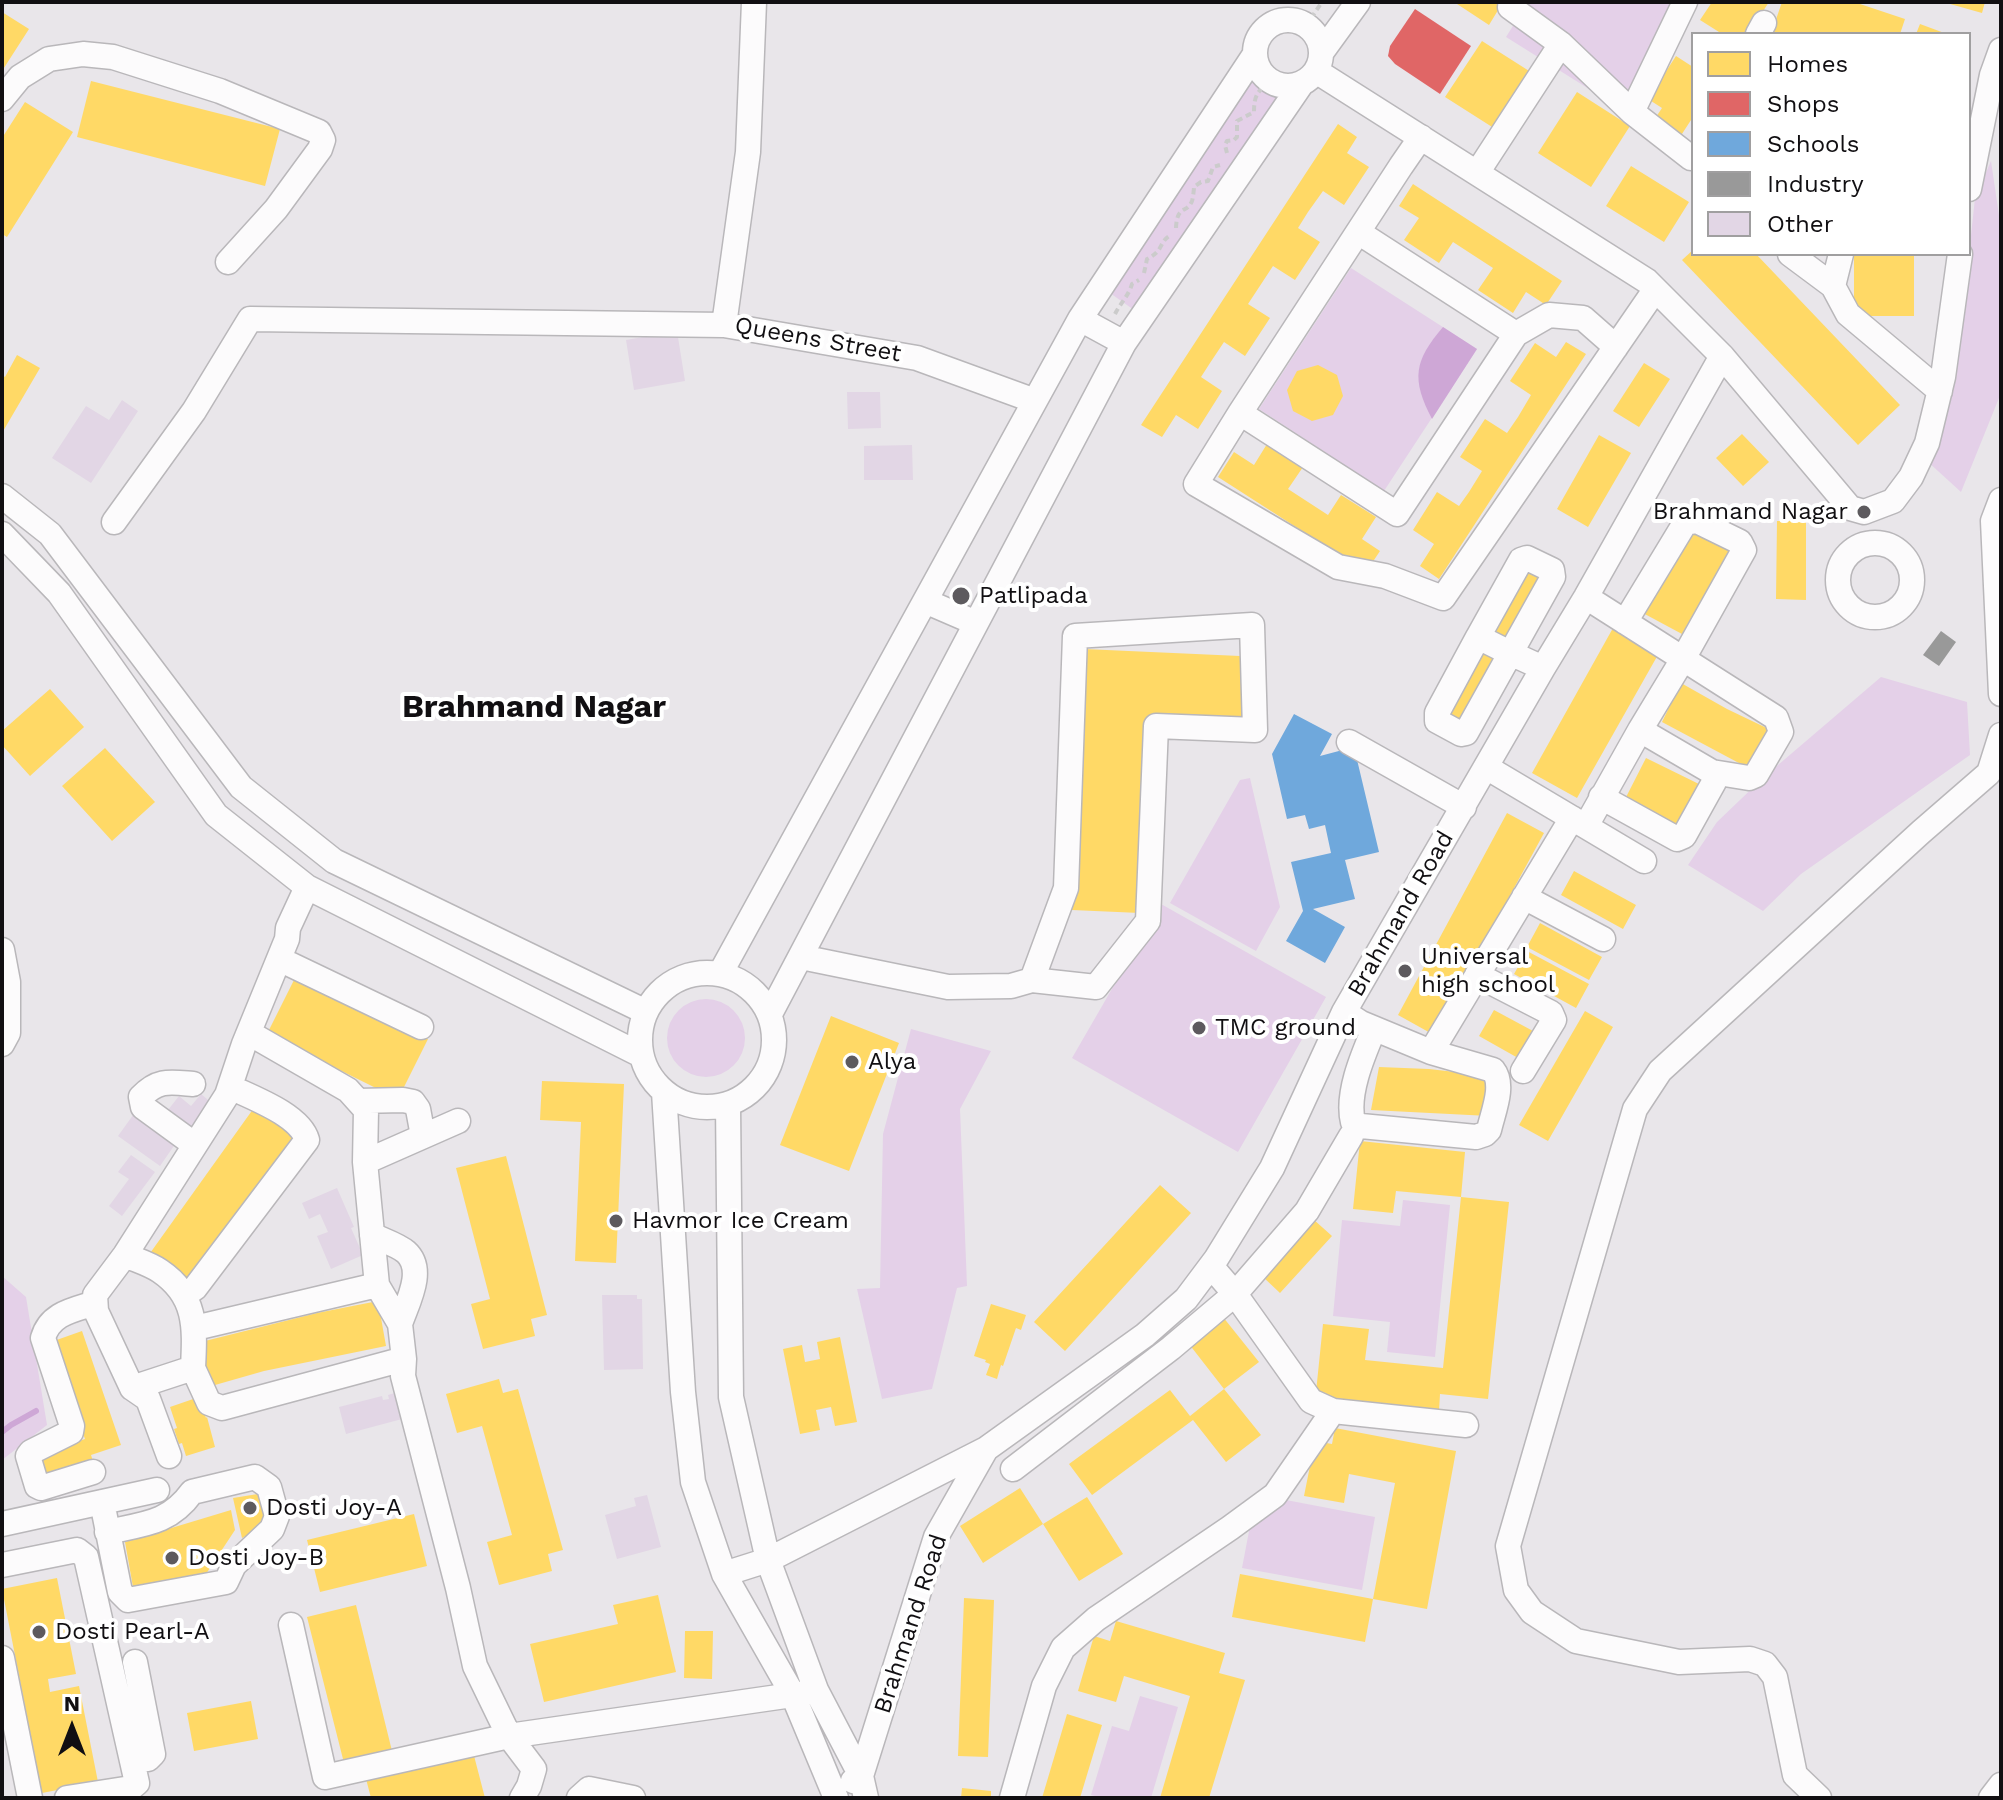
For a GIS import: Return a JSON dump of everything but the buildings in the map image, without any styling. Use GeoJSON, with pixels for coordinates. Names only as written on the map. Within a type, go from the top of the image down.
{"type":"FeatureCollection","features":[{"type":"Feature","properties":{"kind":"street","name":"Queens Street"},"geometry":{"type":"LineString","coordinates":[[754,2],[748,152],[724,325],[917,358],[1035,401]]}},
{"type":"Feature","properties":{"kind":"street"},"geometry":{"type":"LineString","coordinates":[[720,974],[1080,319],[1255,54],[1260,37],[1288,2]]}},
{"type":"Feature","properties":{"kind":"street"},"geometry":{"type":"LineString","coordinates":[[770,1014],[976,623],[1115,338],[1313,69],[1358,2]]}},
{"type":"Feature","properties":{"kind":"street"},"geometry":{"type":"LineString","coordinates":[[1513,2],[1510,7],[1561,44],[1632,112],[1691,158]]}},
{"type":"Feature","properties":{"kind":"street"},"geometry":{"type":"LineString","coordinates":[[1632,112],[1685,2]]}},
{"type":"Feature","properties":{"kind":"street"},"geometry":{"type":"LineString","coordinates":[[1255,54],[1259,68],[1269,80],[1284,86],[1313,69],[1319,43],[1309,28],[1291,21],[1273,24]]}},
{"type":"Feature","properties":{"kind":"street"},"geometry":{"type":"LineString","coordinates":[[1477,173],[1561,44]]}},
{"type":"Feature","properties":{"kind":"street"},"geometry":{"type":"LineString","coordinates":[[1971,179],[1992,75],[2001,50]]}},
{"type":"Feature","properties":{"kind":"street"},"geometry":{"type":"LineString","coordinates":[[2,99],[20,77],[49,59],[83,54],[113,57],[220,91],[319,132],[323,140],[320,149],[276,209],[228,262]]}},
{"type":"Feature","properties":{"kind":"street"},"geometry":{"type":"LineString","coordinates":[[1313,69],[1647,281],[1722,356],[1850,508],[1855,549]]}},
{"type":"Feature","properties":{"kind":"street"},"geometry":{"type":"LineString","coordinates":[[1421,137],[1196,484],[1338,567],[1385,576],[1443,598],[1655,290]]}},
{"type":"Feature","properties":{"kind":"street"},"geometry":{"type":"LineString","coordinates":[[1358,232],[1516,334]]}},
{"type":"Feature","properties":{"kind":"street"},"geometry":{"type":"LineString","coordinates":[[1793,256],[1833,286],[1848,314],[1940,391]]}},
{"type":"Feature","properties":{"kind":"street"},"geometry":{"type":"LineString","coordinates":[[1833,286],[1840,256]]}},
{"type":"Feature","properties":{"kind":"street"},"geometry":{"type":"LineString","coordinates":[[1850,508],[1864,512],[1893,501],[1911,477],[1927,443],[1943,377],[1960,256]]}},
{"type":"Feature","properties":{"kind":"street"},"geometry":{"type":"LineString","coordinates":[[1240,413],[1397,514],[1516,334],[1549,315],[1583,318],[1616,347]]}},
{"type":"Feature","properties":{"kind":"street"},"geometry":{"type":"LineString","coordinates":[[114,522],[194,411],[250,319],[724,325]]}},
{"type":"Feature","properties":{"kind":"street"},"geometry":{"type":"LineString","coordinates":[[1080,319],[1115,338]]}},
{"type":"Feature","properties":{"kind":"street","name":"Brahmand Road"},"geometry":{"type":"LineString","coordinates":[[724,1574],[768,1560],[986,1449],[1145,1335],[1186,1299],[1211,1266],[1272,1168],[1344,1012],[1586,597],[1722,356]]}},
{"type":"Feature","properties":{"kind":"street"},"geometry":{"type":"LineString","coordinates":[[2001,500],[1993,521],[2001,694]]}},
{"type":"Feature","properties":{"kind":"street"},"geometry":{"type":"LineString","coordinates":[[4,501],[50,534],[241,787],[334,861],[646,1012]]}},
{"type":"Feature","properties":{"kind":"street"},"geometry":{"type":"LineString","coordinates":[[1431,1052],[1524,897],[1601,797],[1744,550],[1740,542],[1697,521],[1685,523],[1625,622]]}},
{"type":"Feature","properties":{"kind":"street"},"geometry":{"type":"LineString","coordinates":[[2,534],[59,593],[216,815],[313,890],[641,1055]]}},
{"type":"Feature","properties":{"kind":"street"},"geometry":{"type":"LineString","coordinates":[[1527,558],[1552,570],[1553,577],[1466,733],[1461,734],[1437,721],[1437,713],[1478,637],[1521,560],[1527,558]]}},
{"type":"Feature","properties":{"kind":"street"},"geometry":{"type":"LineString","coordinates":[[1586,597],[1776,718],[1781,732],[1756,775],[1749,778],[1712,772],[1640,730]]}},
{"type":"Feature","properties":{"kind":"street"},"geometry":{"type":"LineString","coordinates":[[925,601],[976,623]]}},
{"type":"Feature","properties":{"kind":"street"},"geometry":{"type":"LineString","coordinates":[[801,957],[948,987],[1011,986],[1032,980],[1096,987],[1148,921],[1156,726],[1255,730],[1252,625],[1075,636],[1066,888],[1032,980]]}},
{"type":"Feature","properties":{"kind":"street"},"geometry":{"type":"LineString","coordinates":[[1478,637],[1543,668]]}},
{"type":"Feature","properties":{"kind":"street"},"geometry":{"type":"LineString","coordinates":[[1819,1798],[1795,1775],[1775,1677],[1765,1664],[1750,1659],[1679,1662],[1576,1641],[1532,1612],[1516,1590],[1508,1546],[1635,1109],[1660,1071],[1989,773],[2001,735]]}},
{"type":"Feature","properties":{"kind":"street"},"geometry":{"type":"LineString","coordinates":[[1349,742],[1464,807]]}},
{"type":"Feature","properties":{"kind":"street"},"geometry":{"type":"LineString","coordinates":[[1486,767],[1644,861]]}},
{"type":"Feature","properties":{"kind":"street"},"geometry":{"type":"LineString","coordinates":[[1601,797],[1677,839],[1684,836],[1714,782],[1712,772]]}},
{"type":"Feature","properties":{"kind":"street"},"geometry":{"type":"LineString","coordinates":[[169,1456],[148,1399],[132,1388],[96,1311],[95,1295],[125,1255],[227,1095],[283,949],[288,928],[313,890]]}},
{"type":"Feature","properties":{"kind":"street"},"geometry":{"type":"LineString","coordinates":[[1524,897],[1603,939]]}},
{"type":"Feature","properties":{"kind":"street"},"geometry":{"type":"LineString","coordinates":[[283,949],[421,1027]]}},
{"type":"Feature","properties":{"kind":"street"},"geometry":{"type":"LineString","coordinates":[[2,950],[8,982],[8,1033],[2,1044]]}},
{"type":"Feature","properties":{"kind":"street"},"geometry":{"type":"LineString","coordinates":[[697,973],[720,974],[741,981],[758,995],[770,1014],[775,1036],[773,1058],[763,1079],[748,1095],[728,1105],[705,1108],[683,1104],[664,1092],[649,1075],[641,1055],[640,1033],[646,1012],[658,994],[676,980],[697,973]]}},
{"type":"Feature","properties":{"kind":"street"},"geometry":{"type":"LineString","coordinates":[[1477,975],[1551,1013],[1554,1020],[1523,1071]]}},
{"type":"Feature","properties":{"kind":"street"},"geometry":{"type":"LineString","coordinates":[[1344,1012],[1374,1029],[1431,1052],[1490,1068],[1497,1074],[1499,1082],[1489,1130],[1476,1137],[1361,1126],[1353,1122],[1350,1113],[1358,1066],[1374,1029]]}},
{"type":"Feature","properties":{"kind":"street"},"geometry":{"type":"LineString","coordinates":[[249,1033],[348,1090],[366,1110],[365,1162],[377,1285],[400,1324],[403,1376],[475,1666],[509,1736],[534,1769],[522,1798]]}},
{"type":"Feature","properties":{"kind":"street"},"geometry":{"type":"LineString","coordinates":[[193,1084],[163,1082],[150,1087],[141,1097],[143,1107],[195,1145]]}},
{"type":"Feature","properties":{"kind":"street"},"geometry":{"type":"LineString","coordinates":[[185,1295],[195,1288],[307,1140],[305,1131],[278,1110],[230,1087]]}},
{"type":"Feature","properties":{"kind":"street"},"geometry":{"type":"LineString","coordinates":[[664,1092],[683,1392],[693,1482],[724,1574],[805,1693],[863,1787],[836,1796],[805,1693],[768,1560],[731,1397],[728,1105]]}},
{"type":"Feature","properties":{"kind":"street"},"geometry":{"type":"LineString","coordinates":[[358,1101],[413,1102],[418,1109],[423,1136]]}},
{"type":"Feature","properties":{"kind":"street"},"geometry":{"type":"LineString","coordinates":[[365,1162],[458,1121]]}},
{"type":"Feature","properties":{"kind":"street"},"geometry":{"type":"LineString","coordinates":[[1013,1469],[1171,1348],[1235,1294],[1307,1211],[1351,1136]]}},
{"type":"Feature","properties":{"kind":"street"},"geometry":{"type":"LineString","coordinates":[[372,1235],[406,1251],[414,1264],[414,1281],[400,1324]]}},
{"type":"Feature","properties":{"kind":"street"},"geometry":{"type":"LineString","coordinates":[[125,1255],[159,1270],[184,1291],[195,1328],[193,1368],[209,1403],[222,1408],[404,1359]]}},
{"type":"Feature","properties":{"kind":"street"},"geometry":{"type":"LineString","coordinates":[[1211,1266],[1235,1294],[1311,1401],[1333,1411],[1466,1425]]}},
{"type":"Feature","properties":{"kind":"street"},"geometry":{"type":"LineString","coordinates":[[195,1328],[377,1285]]}},
{"type":"Feature","properties":{"kind":"street"},"geometry":{"type":"LineString","coordinates":[[93,1472],[41,1488],[37,1486],[28,1456],[71,1432],[72,1426],[43,1338],[46,1328],[56,1316],[95,1303]]}},
{"type":"Feature","properties":{"kind":"street"},"geometry":{"type":"LineString","coordinates":[[132,1388],[193,1368]]}},
{"type":"Feature","properties":{"kind":"street"},"geometry":{"type":"LineString","coordinates":[[1012,1798],[1044,1686],[1063,1648],[1096,1619],[1275,1495],[1333,1411]]}},
{"type":"Feature","properties":{"kind":"street","name":"Brahmand Road"},"geometry":{"type":"LineString","coordinates":[[863,1787],[936,1537],[986,1449]]}},
{"type":"Feature","properties":{"kind":"street"},"geometry":{"type":"LineString","coordinates":[[102,1502],[107,1532],[120,1592],[128,1600],[226,1582],[234,1565],[272,1529],[277,1516],[269,1487],[255,1477],[192,1492],[183,1505],[163,1519],[107,1532]]}},
{"type":"Feature","properties":{"kind":"street"},"geometry":{"type":"LineString","coordinates":[[2,1524],[157,1490]]}},
{"type":"Feature","properties":{"kind":"street"},"geometry":{"type":"LineString","coordinates":[[2,1565],[77,1550],[86,1557],[137,1783],[131,1788],[67,1798]]}},
{"type":"Feature","properties":{"kind":"street"},"geometry":{"type":"LineString","coordinates":[[291,1625],[325,1777],[509,1736],[805,1693]]}},
{"type":"Feature","properties":{"kind":"street"},"geometry":{"type":"LineString","coordinates":[[2,1658],[30,1798]]}},
{"type":"Feature","properties":{"kind":"street"},"geometry":{"type":"LineString","coordinates":[[132,1760],[148,1759],[153,1754],[135,1662]]}},
{"type":"Feature","properties":{"kind":"street"},"geometry":{"type":"LineString","coordinates":[[1991,1798],[2001,1785]]}},
{"type":"Feature","properties":{"kind":"street"},"geometry":{"type":"LineString","coordinates":[[579,1798],[589,1789],[633,1798]]}},
{"type":"Feature","properties":{"kind":"path"},"geometry":{"type":"LineString","coordinates":[[1311,18],[1322,2]]}},
{"type":"Feature","properties":{"kind":"path"},"geometry":{"type":"LineString","coordinates":[[1228,157],[1225,145],[1237,137],[1237,121],[1254,112],[1256,93],[1269,80]]}},
{"type":"Feature","properties":{"kind":"path"},"geometry":{"type":"LineString","coordinates":[[1115,338],[1122,300],[1132,284],[1144,274],[1147,259],[1158,253],[1166,237],[1177,227],[1176,218],[1193,200],[1194,187],[1208,181],[1213,167],[1226,163]]}},
{"type":"Feature","properties":{"kind":"shaded area"},"geometry":{"type":"Polygon","coordinates":[[[1528,2],[1700,2],[1629,114],[1506,37],[1528,2]]]}},
{"type":"Feature","properties":{"kind":"shaded area"},"geometry":{"type":"Polygon","coordinates":[[[1257,73],[1282,90],[1134,310],[1110,293],[1257,73]]]}},
{"type":"Feature","properties":{"kind":"shaded area"},"geometry":{"type":"Polygon","coordinates":[[[1991,161],[2001,229],[2001,393],[1961,492],[1927,461],[1971,256],[1975,198],[1991,161]]]}},
{"type":"Feature","properties":{"kind":"shaded area"},"geometry":{"type":"Polygon","coordinates":[[[1351,268],[1477,349],[1384,491],[1259,409],[1351,268]]]}},
{"type":"Feature","properties":{"kind":"shaded area"},"geometry":{"type":"Polygon","coordinates":[[[1443,327],[1477,349],[1432,419],[1421,393],[1419,371],[1426,350],[1443,327]]]}},
{"type":"Feature","properties":{"kind":"shaded area"},"geometry":{"type":"Polygon","coordinates":[[[1881,677],[1967,702],[1970,755],[1801,874],[1763,911],[1688,865],[1717,822],[1764,777],[1881,677]]]}},
{"type":"Feature","properties":{"kind":"shaded area"},"geometry":{"type":"Polygon","coordinates":[[[1250,778],[1280,907],[1256,951],[1170,903],[1240,780],[1250,778]]]}},
{"type":"Feature","properties":{"kind":"shaded area","name":"TMC ground"},"geometry":{"type":"Polygon","coordinates":[[[1161,904],[1326,997],[1238,1152],[1072,1058],[1161,904]]]}},
{"type":"Feature","properties":{"kind":"shaded area"},"geometry":{"type":"Polygon","coordinates":[[[706,999],[721,1002],[734,1010],[742,1023],[745,1038],[742,1053],[734,1066],[721,1074],[706,1077],[691,1074],[678,1066],[670,1053],[667,1038],[670,1023],[678,1010],[691,1002],[706,999]]]}},
{"type":"Feature","properties":{"kind":"shaded area"},"geometry":{"type":"Polygon","coordinates":[[[911,1029],[991,1051],[960,1109],[967,1286],[957,1288],[932,1389],[882,1399],[857,1289],[880,1288],[883,1134],[911,1029]]]}},
{"type":"Feature","properties":{"kind":"shaded area"},"geometry":{"type":"Polygon","coordinates":[[[1403,1200],[1450,1205],[1435,1357],[1387,1352],[1390,1322],[1333,1316],[1342,1220],[1400,1226],[1403,1200]]]}},
{"type":"Feature","properties":{"kind":"shaded area"},"geometry":{"type":"Polygon","coordinates":[[[2,1276],[26,1297],[47,1425],[2,1460],[2,1276]]]}},
{"type":"Feature","properties":{"kind":"shaded area"},"geometry":{"type":"Polygon","coordinates":[[[1286,1500],[1375,1517],[1362,1590],[1242,1568],[1250,1526],[1286,1500]]]}},
{"type":"Feature","properties":{"kind":"shaded area"},"geometry":{"type":"Polygon","coordinates":[[[1140,1696],[1178,1707],[1151,1798],[1091,1795],[1112,1726],[1129,1731],[1140,1696]]]}},
{"type":"Feature","properties":{"kind":"waterway"},"geometry":{"type":"LineString","coordinates":[[2,1432],[36,1411]]}},
{"type":"Feature","properties":{"kind":"place","name":"Brahmand Nagar"},"geometry":{"type":"Point","coordinates":[1864,512]}},
{"type":"Feature","properties":{"kind":"place","name":"Patlipada"},"geometry":{"type":"Point","coordinates":[961,596]}},
{"type":"Feature","properties":{"kind":"place","name":"Universal high school"},"geometry":{"type":"Point","coordinates":[1405,971]}},
{"type":"Feature","properties":{"kind":"place","name":"TMC ground"},"geometry":{"type":"Point","coordinates":[1199,1028]}},
{"type":"Feature","properties":{"kind":"place","name":"Alya"},"geometry":{"type":"Point","coordinates":[852,1062]}},
{"type":"Feature","properties":{"kind":"place","name":"Havmor Ice Cream"},"geometry":{"type":"Point","coordinates":[616,1221]}},
{"type":"Feature","properties":{"kind":"place","name":"Dosti Joy-A"},"geometry":{"type":"Point","coordinates":[250,1508]}},
{"type":"Feature","properties":{"kind":"place","name":"Dosti Joy-B"},"geometry":{"type":"Point","coordinates":[172,1558]}},
{"type":"Feature","properties":{"kind":"place","name":"Dosti Pearl-A"},"geometry":{"type":"Point","coordinates":[39,1632]}},
{"type":"Feature","properties":{"kind":"district","name":"Brahmand Nagar"},"geometry":{"type":"Point","coordinates":[534,708]}}]}
